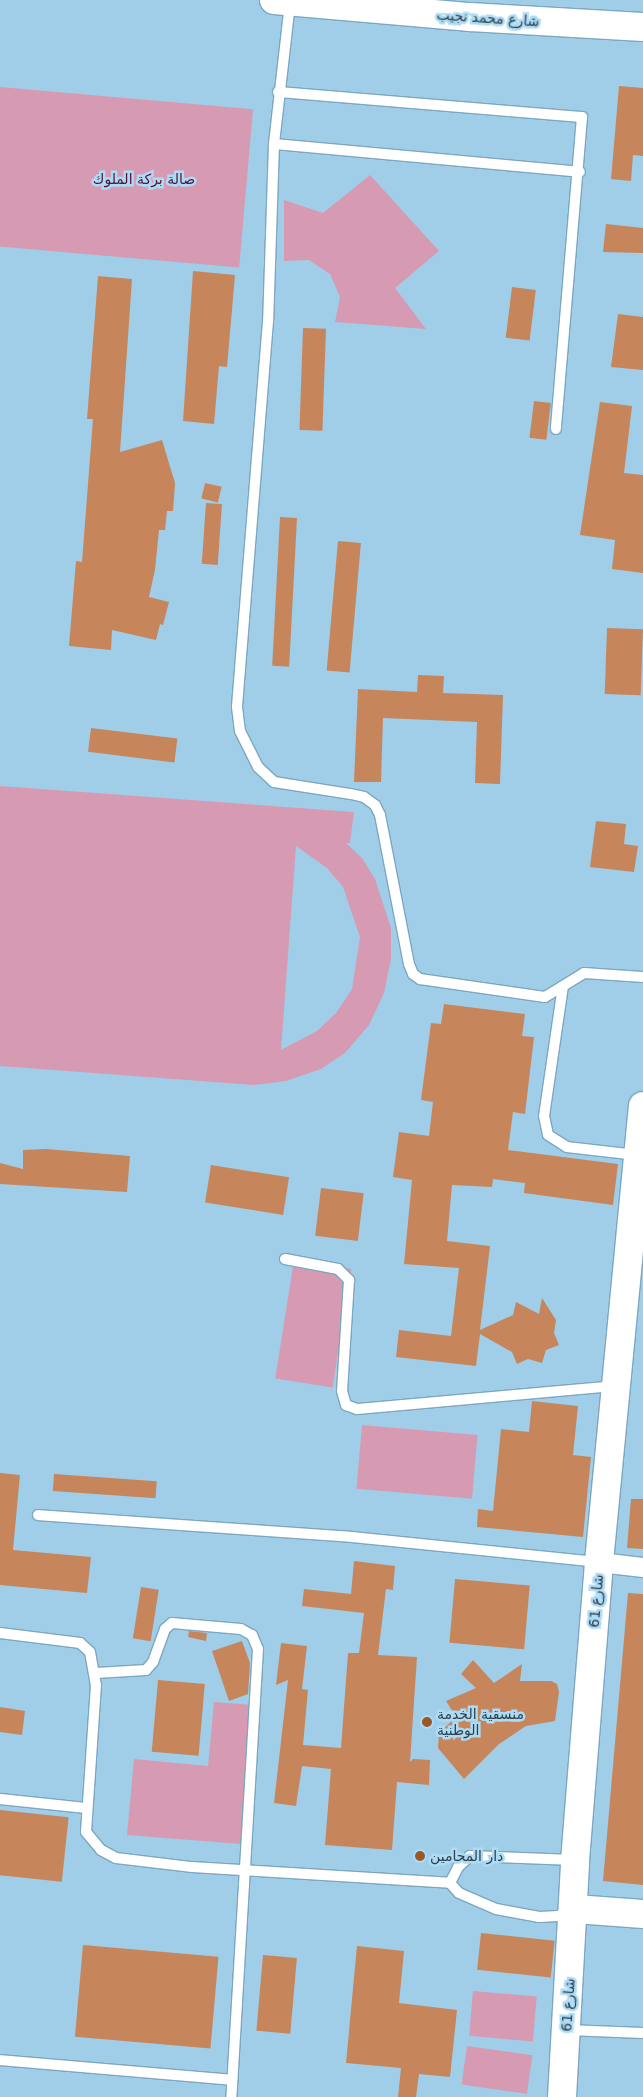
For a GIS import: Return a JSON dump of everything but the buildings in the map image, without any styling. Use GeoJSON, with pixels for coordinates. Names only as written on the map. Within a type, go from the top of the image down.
{"type":"FeatureCollection","features":[{"type":"Feature","properties":{"kind":"street","name":"شارع محمد نجيب"},"geometry":{"type":"LineString","coordinates":[[285,0],[470,17],[643,27]]}},
{"type":"Feature","properties":{"kind":"street","name":"شارع 61"},"geometry":{"type":"LineString","coordinates":[[562,2097],[575,1909],[575,1860],[599,1562],[617,1386],[638,1225],[639,1156],[643,1106]]}},
{"type":"Feature","properties":{"kind":"street"},"geometry":{"type":"LineString","coordinates":[[599,1562],[643,1567]]}},
{"type":"Feature","properties":{"kind":"street"},"geometry":{"type":"LineString","coordinates":[[575,1909],[643,1914]]}},
{"type":"Feature","properties":{"kind":"lane"},"geometry":{"type":"LineString","coordinates":[[285,0],[274,144],[268,321],[237,707],[240,731],[258,767],[274,782],[351,794],[375,805],[380,815],[413,974],[429,983],[545,996],[584,973],[643,976]]}},
{"type":"Feature","properties":{"kind":"lane"},"geometry":{"type":"LineString","coordinates":[[278,92],[579,116],[584,123],[556,428]]}},
{"type":"Feature","properties":{"kind":"lane"},"geometry":{"type":"LineString","coordinates":[[274,144],[580,172]]}},
{"type":"Feature","properties":{"kind":"lane"},"geometry":{"type":"LineString","coordinates":[[564,986],[544,1116],[548,1135],[567,1147],[639,1156]]}},
{"type":"Feature","properties":{"kind":"lane"},"geometry":{"type":"LineString","coordinates":[[285,1259],[338,1269],[349,1280],[342,1391],[346,1406],[357,1409],[617,1386]]}},
{"type":"Feature","properties":{"kind":"lane"},"geometry":{"type":"LineString","coordinates":[[38,1515],[352,1537],[599,1562]]}},
{"type":"Feature","properties":{"kind":"lane"},"geometry":{"type":"LineString","coordinates":[[96,1672],[146,1670],[153,1662],[165,1629],[172,1623],[240,1629],[252,1634],[258,1649],[243,1869],[231,2097]]}},
{"type":"Feature","properties":{"kind":"lane"},"geometry":{"type":"LineString","coordinates":[[0,1633],[80,1643],[90,1652],[96,1672],[86,1832],[101,1850],[116,1858],[450,1883],[459,1893],[496,1909],[539,1917],[558,1916],[575,1909]]}},
{"type":"Feature","properties":{"kind":"lane"},"geometry":{"type":"LineString","coordinates":[[0,1799],[86,1808]]}},
{"type":"Feature","properties":{"kind":"lane"},"geometry":{"type":"LineString","coordinates":[[450,1883],[458,1868],[470,1856],[575,1860]]}},
{"type":"Feature","properties":{"kind":"lane"},"geometry":{"type":"LineString","coordinates":[[567,2030],[643,2033]]}},
{"type":"Feature","properties":{"kind":"lane"},"geometry":{"type":"LineString","coordinates":[[0,2060],[232,2080]]}},
{"type":"Feature","properties":{"kind":"green space","name":"صالة بركة الملوك"},"geometry":{"type":"Polygon","coordinates":[[[0,87],[253,109],[239,268],[0,247],[0,87]]]}},
{"type":"Feature","properties":{"kind":"green space"},"geometry":{"type":"Polygon","coordinates":[[[370,175],[439,251],[395,288],[426,329],[335,322],[340,297],[330,274],[309,260],[284,261],[284,200],[323,213],[370,175]]]}},
{"type":"Feature","properties":{"kind":"green space"},"geometry":{"type":"Polygon","coordinates":[[[0,786],[354,812],[350,843],[346,843],[362,858],[375,879],[391,928],[391,959],[384,993],[369,1025],[345,1053],[321,1069],[286,1081],[254,1085],[0,1066],[0,786]],[[296,846],[281,1050],[317,1031],[336,1013],[352,989],[360,937],[343,887],[327,868],[296,846]]]}},
{"type":"Feature","properties":{"kind":"green space"},"geometry":{"type":"Polygon","coordinates":[[[294,1260],[351,1269],[333,1388],[275,1379],[294,1260]]]}},
{"type":"Feature","properties":{"kind":"green space"},"geometry":{"type":"Polygon","coordinates":[[[362,1425],[478,1435],[472,1499],[356,1489],[362,1425]]]}},
{"type":"Feature","properties":{"kind":"green space"},"geometry":{"type":"Polygon","coordinates":[[[214,1702],[253,1705],[241,1844],[127,1835],[134,1759],[208,1766],[214,1702]]]}},
{"type":"Feature","properties":{"kind":"green space"},"geometry":{"type":"Polygon","coordinates":[[[473,1991],[537,1997],[533,2041],[469,2036],[473,1991]]]}},
{"type":"Feature","properties":{"kind":"green space"},"geometry":{"type":"Polygon","coordinates":[[[467,2046],[532,2055],[527,2094],[462,2085],[467,2046]]]}},
{"type":"Feature","properties":{"kind":"place","name":"منسقية الخدمة الوطنية"},"geometry":{"type":"Point","coordinates":[427,1722]}},
{"type":"Feature","properties":{"kind":"place","name":"دار المحامين"},"geometry":{"type":"Point","coordinates":[420,1856]}}]}
